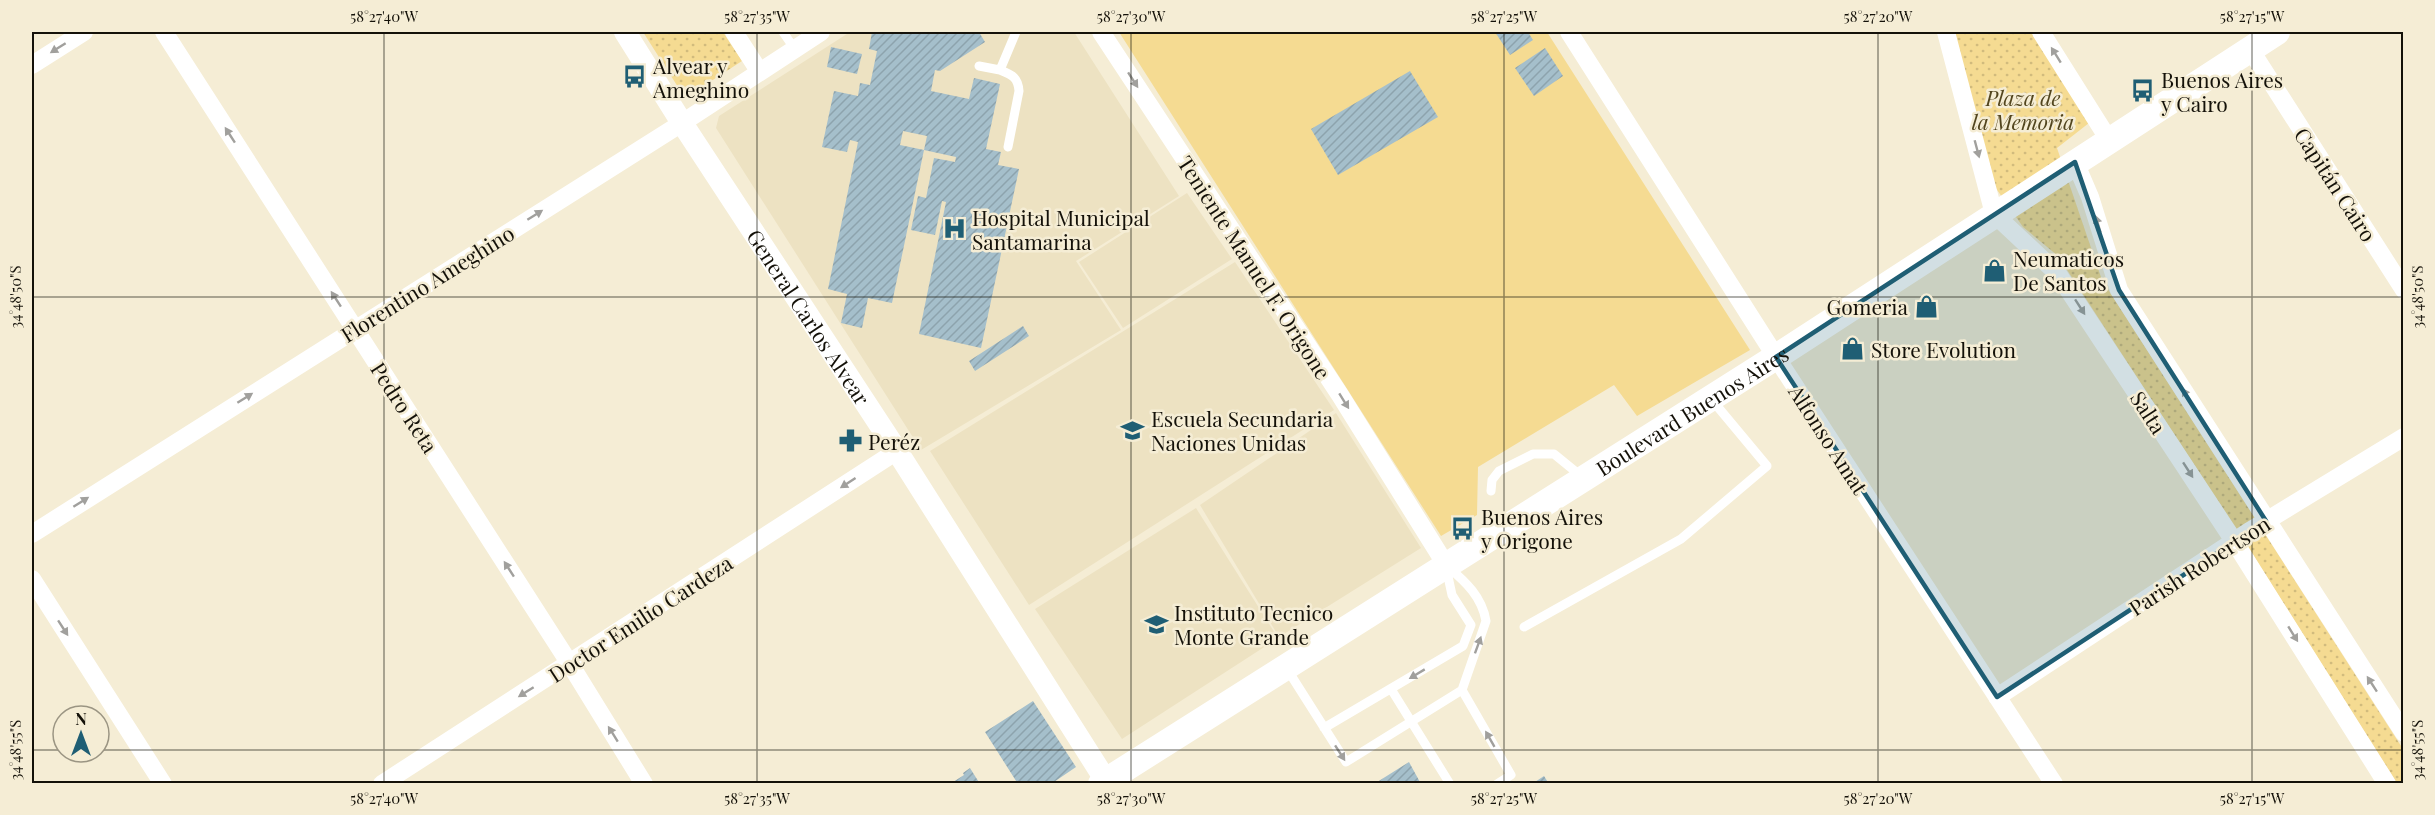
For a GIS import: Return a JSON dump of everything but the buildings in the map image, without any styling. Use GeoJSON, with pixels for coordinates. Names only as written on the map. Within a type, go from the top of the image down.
{"type":"FeatureCollection","features":[{"type":"Feature","properties":{"kind":"main road","name":"Boulevard Buenos Aires"},"geometry":{"type":"LineString","coordinates":[[1105,783],[1776,357],[2277,32]]}},
{"type":"Feature","properties":{"kind":"street"},"geometry":{"type":"LineString","coordinates":[[32,65],[84,32]]}},
{"type":"Feature","properties":{"kind":"street","name":"Pedro Reta"},"geometry":{"type":"LineString","coordinates":[[164,32],[644,783]]}},
{"type":"Feature","properties":{"kind":"street","name":"General Carlos Alvear"},"geometry":{"type":"LineString","coordinates":[[625,32],[897,451],[1105,783]]}},
{"type":"Feature","properties":{"kind":"street"},"geometry":{"type":"LineString","coordinates":[[734,32],[759,71]]}},
{"type":"Feature","properties":{"kind":"street","name":"Florentino Ameghino"},"geometry":{"type":"LineString","coordinates":[[32,534],[682,123],[821,32]]}},
{"type":"Feature","properties":{"kind":"street","name":"Teniente Manuel F. Origone"},"geometry":{"type":"LineString","coordinates":[[1101,32],[1340,395],[1446,565]]}},
{"type":"Feature","properties":{"kind":"street","name":"Alfonso Amat"},"geometry":{"type":"LineString","coordinates":[[1569,32],[1776,357],[2054,783]]}},
{"type":"Feature","properties":{"kind":"street"},"geometry":{"type":"LineString","coordinates":[[1946,32],[1994,214]]}},
{"type":"Feature","properties":{"kind":"street"},"geometry":{"type":"LineString","coordinates":[[2042,32],[2109,140]]}},
{"type":"Feature","properties":{"kind":"street","name":"Capitán Cairo"},"geometry":{"type":"LineString","coordinates":[[2250,49],[2403,290]]}},
{"type":"Feature","properties":{"kind":"street","name":"Salta"},"geometry":{"type":"LineString","coordinates":[[2075,162],[2090,197],[2119,290],[2403,733]]}},
{"type":"Feature","properties":{"kind":"street","name":"Salta"},"geometry":{"type":"LineString","coordinates":[[1994,214],[2058,274],[2234,541],[2386,783]]}},
{"type":"Feature","properties":{"kind":"street","name":"Parish Robertson"},"geometry":{"type":"LineString","coordinates":[[1997,697],[2234,541],[2403,436]]}},
{"type":"Feature","properties":{"kind":"street","name":"Doctor Emilio Cardeza"},"geometry":{"type":"LineString","coordinates":[[382,783],[570,664],[897,451]]}},
{"type":"Feature","properties":{"kind":"street"},"geometry":{"type":"LineString","coordinates":[[32,579],[163,783]]}},
{"type":"Feature","properties":{"kind":"lane"},"geometry":{"type":"LineString","coordinates":[[783,32],[794,48]]}},
{"type":"Feature","properties":{"kind":"lane"},"geometry":{"type":"LineString","coordinates":[[1000,70],[1016,32]]}},
{"type":"Feature","properties":{"kind":"lane"},"geometry":{"type":"LineString","coordinates":[[979,66],[1013,75],[1018,82],[1019,92],[1008,147]]}},
{"type":"Feature","properties":{"kind":"lane"},"geometry":{"type":"LineString","coordinates":[[1524,627],[1681,539],[1767,466],[1711,398]]}},
{"type":"Feature","properties":{"kind":"lane"},"geometry":{"type":"LineString","coordinates":[[1491,491],[1492,480],[1499,471],[1533,453],[1554,454],[1583,478]]}},
{"type":"Feature","properties":{"kind":"lane"},"geometry":{"type":"LineString","coordinates":[[1324,728],[1463,646],[1471,625],[1452,595],[1446,565]]}},
{"type":"Feature","properties":{"kind":"lane"},"geometry":{"type":"LineString","coordinates":[[1286,668],[1346,762],[1462,690],[1486,621],[1485,613],[1469,585],[1446,565]]}},
{"type":"Feature","properties":{"kind":"lane"},"geometry":{"type":"LineString","coordinates":[[1391,689],[1450,783]]}},
{"type":"Feature","properties":{"kind":"lane"},"geometry":{"type":"LineString","coordinates":[[1462,690],[1511,775],[1497,783]]}},
{"type":"Feature","properties":{"kind":"highlighted area"},"geometry":{"type":"Polygon","coordinates":[[[2075,162],[2119,290],[2266,521],[1997,697],[1776,357],[2075,162]]]}},
{"type":"Feature","properties":{"kind":"shaded area","name":"Hospital Municipal Santamarina"},"geometry":{"type":"Polygon","coordinates":[[[850,32],[1074,32],[1179,196],[1076,261],[1121,330],[921,450],[716,128],[719,116],[850,32]]]}},
{"type":"Feature","properties":{"kind":"shaded area"},"geometry":{"type":"Polygon","coordinates":[[[1187,193],[1232,259],[1123,328],[1079,262],[1187,193]]]}},
{"type":"Feature","properties":{"kind":"shaded area","name":"Escuela Secundaria Naciones Unidas"},"geometry":{"type":"Polygon","coordinates":[[[1235,262],[1334,410],[1029,605],[930,451],[1235,262]]]}},
{"type":"Feature","properties":{"kind":"shaded area"},"geometry":{"type":"Polygon","coordinates":[[[1336,413],[1421,548],[1279,637],[1200,505],[1336,413]]]}},
{"type":"Feature","properties":{"kind":"shaded area","name":"Instituto Tecnico Monte Grande"},"geometry":{"type":"Polygon","coordinates":[[[1196,508],[1278,638],[1122,739],[1035,609],[1196,508]]]}},
{"type":"Feature","properties":{"kind":"green space"},"geometry":{"type":"Polygon","coordinates":[[[643,32],[723,32],[742,61],[685,98],[643,32]]]}},
{"type":"Feature","properties":{"kind":"green space"},"geometry":{"type":"Polygon","coordinates":[[[1119,32],[1547,32],[1750,350],[1637,416],[1614,385],[1478,467],[1477,515],[1441,536],[1119,32]]]}},
{"type":"Feature","properties":{"kind":"green space","name":"Plaza de la Memoria"},"geometry":{"type":"Polygon","coordinates":[[[1952,32],[2031,32],[2089,123],[2057,148],[2102,280],[2403,749],[2403,783],[2397,783],[2253,555],[2058,256],[2023,227],[1995,187],[1952,32]]]}},
{"type":"Feature","properties":{"kind":"place","name":"Alvear y Ameghino"},"geometry":{"type":"Point","coordinates":[635,77]}},
{"type":"Feature","properties":{"kind":"place","name":"Buenos Aires y Cairo"},"geometry":{"type":"Point","coordinates":[2143,91]}},
{"type":"Feature","properties":{"kind":"place","name":"Hospital Municipal Santamarina"},"geometry":{"type":"Point","coordinates":[954,229]}},
{"type":"Feature","properties":{"kind":"place","name":"Neumaticos De Santos"},"geometry":{"type":"Point","coordinates":[1995,270]}},
{"type":"Feature","properties":{"kind":"place","name":"Gomeria"},"geometry":{"type":"Point","coordinates":[1926,306]}},
{"type":"Feature","properties":{"kind":"place","name":"Store Evolution"},"geometry":{"type":"Point","coordinates":[1853,349]}},
{"type":"Feature","properties":{"kind":"place","name":"Escuela Secundaria Naciones Unidas"},"geometry":{"type":"Point","coordinates":[1133,430]}},
{"type":"Feature","properties":{"kind":"place","name":"Peréz"},"geometry":{"type":"Point","coordinates":[850,441]}},
{"type":"Feature","properties":{"kind":"place","name":"Buenos Aires y Origone"},"geometry":{"type":"Point","coordinates":[1463,528]}},
{"type":"Feature","properties":{"kind":"place","name":"Instituto Tecnico Monte Grande"},"geometry":{"type":"Point","coordinates":[1156,624]}}]}
